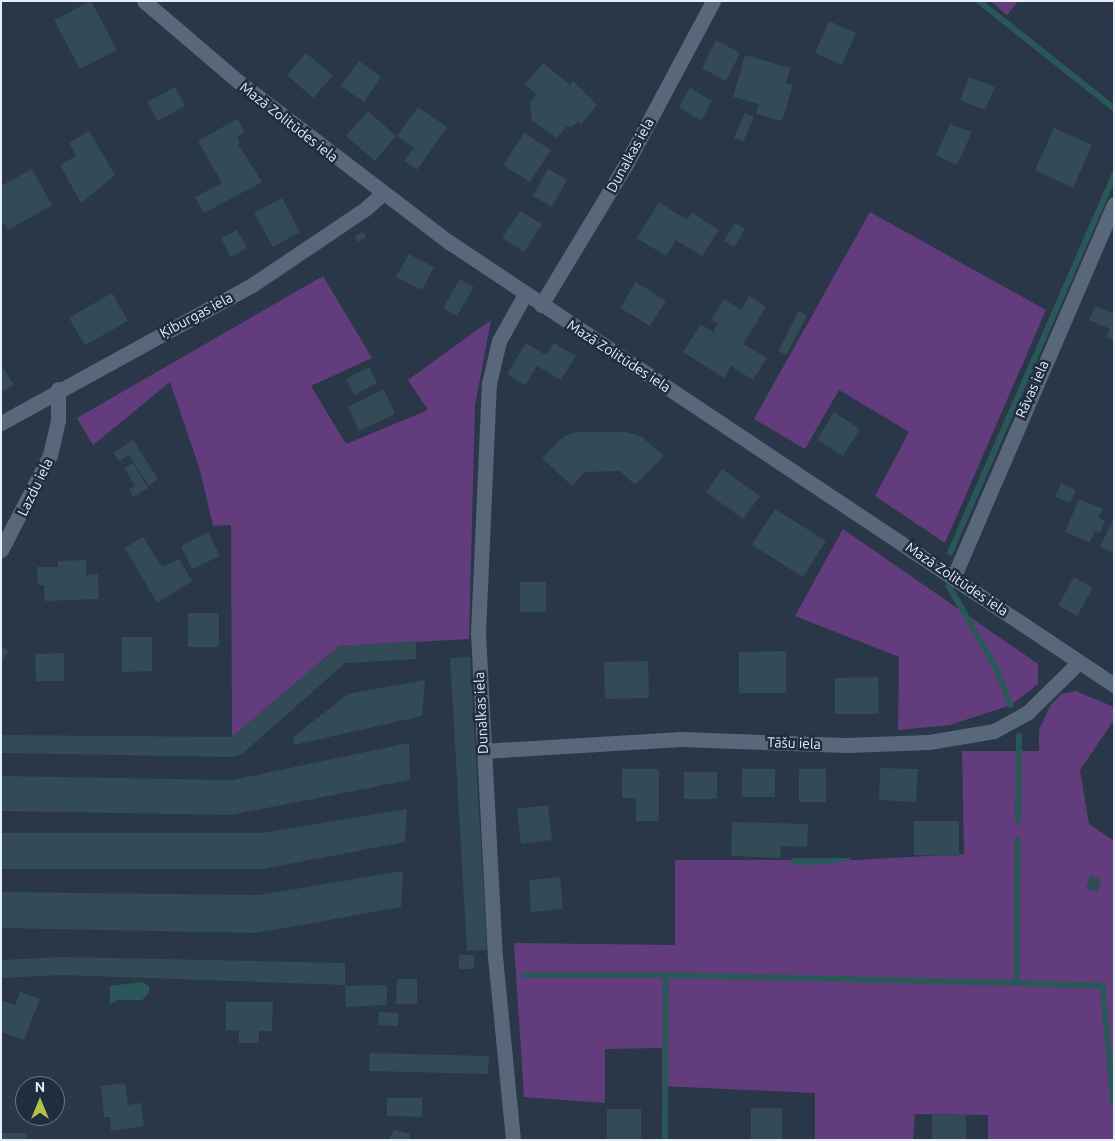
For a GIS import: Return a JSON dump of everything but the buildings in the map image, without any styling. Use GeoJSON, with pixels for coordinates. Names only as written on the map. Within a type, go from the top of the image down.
{"type":"FeatureCollection","features":[{"type":"Feature","properties":{"kind":"street","name":"Mazā Zolitūdes iela"},"geometry":{"type":"LineString","coordinates":[[144,1],[240,83],[382,194],[541,305],[954,576],[1114,685]]}},
{"type":"Feature","properties":{"kind":"street","name":"Dunalkas iela"},"geometry":{"type":"LineString","coordinates":[[541,305],[625,166],[713,1]]}},
{"type":"Feature","properties":{"kind":"street","name":"Ķiburgas iela"},"geometry":{"type":"LineString","coordinates":[[1,423],[252,285],[365,208],[382,194]]}},
{"type":"Feature","properties":{"kind":"street","name":"Rāvas iela"},"geometry":{"type":"LineString","coordinates":[[954,576],[1114,204]]}},
{"type":"Feature","properties":{"kind":"street","name":"Dunalkas iela"},"geometry":{"type":"LineString","coordinates":[[513,1140],[495,958],[478,632],[489,384],[499,341],[525,294]]}},
{"type":"Feature","properties":{"kind":"street","name":"Lazdu iela"},"geometry":{"type":"LineString","coordinates":[[1,550],[50,454],[58,420],[58,390]]}},
{"type":"Feature","properties":{"kind":"street","name":"Tāšu iela"},"geometry":{"type":"LineString","coordinates":[[483,751],[681,739],[846,745],[929,742],[994,731],[1028,712],[1080,662]]}},
{"type":"Feature","properties":{"kind":"shaded area"},"geometry":{"type":"Polygon","coordinates":[[[990,1],[1018,1],[1007,15],[990,1]]]}},
{"type":"Feature","properties":{"kind":"shaded area"},"geometry":{"type":"Polygon","coordinates":[[[870,212],[1046,310],[945,543],[875,496],[909,432],[839,390],[805,449],[754,419],[870,212]]]}},
{"type":"Feature","properties":{"kind":"shaded area"},"geometry":{"type":"Polygon","coordinates":[[[323,276],[372,358],[311,386],[346,444],[428,410],[408,380],[491,320],[475,406],[469,639],[339,646],[232,737],[231,525],[213,526],[200,470],[170,382],[93,445],[77,418],[323,276]]]}},
{"type":"Feature","properties":{"kind":"shaded area"},"geometry":{"type":"Polygon","coordinates":[[[843,529],[1038,664],[1038,684],[1011,705],[950,725],[898,730],[899,657],[795,616],[843,529]]]}},
{"type":"Feature","properties":{"kind":"shaded area"},"geometry":{"type":"Polygon","coordinates":[[[1076,691],[1114,707],[1114,720],[1080,770],[1089,824],[1114,841],[1114,1140],[988,1140],[988,1115],[915,1114],[913,1140],[815,1140],[815,1093],[662,1086],[662,1048],[605,1049],[605,1103],[524,1097],[514,943],[675,945],[675,860],[855,860],[964,854],[962,751],[1039,751],[1039,730],[1050,706],[1061,694],[1076,691]]]}},
{"type":"Feature","properties":{"kind":"shaded area"},"geometry":{"type":"Polygon","coordinates":[[[791,858],[851,858],[848,861],[819,865],[791,865],[791,858]]]}},
{"type":"Feature","properties":{"kind":"shaded area"},"geometry":{"type":"Polygon","coordinates":[[[142,982],[149,986],[149,993],[142,1000],[117,1000],[110,1004],[110,986],[142,982]]]}},
{"type":"Feature","properties":{"kind":"waterway"},"geometry":{"type":"LineString","coordinates":[[979,1],[1114,108]]}},
{"type":"Feature","properties":{"kind":"waterway"},"geometry":{"type":"LineString","coordinates":[[950,553],[1114,175]]}},
{"type":"Feature","properties":{"kind":"waterway"},"geometry":{"type":"LineString","coordinates":[[949,586],[996,667],[1011,705]]}},
{"type":"Feature","properties":{"kind":"waterway"},"geometry":{"type":"LineString","coordinates":[[1018,821],[1019,736]]}},
{"type":"Feature","properties":{"kind":"waterway"},"geometry":{"type":"LineString","coordinates":[[1018,839],[1017,983],[1103,986],[1114,1104]]}},
{"type":"Feature","properties":{"kind":"waterway"},"geometry":{"type":"LineString","coordinates":[[524,975],[666,975]]}},
{"type":"Feature","properties":{"kind":"waterway"},"geometry":{"type":"LineString","coordinates":[[665,1140],[666,975],[1017,983]]}}]}
